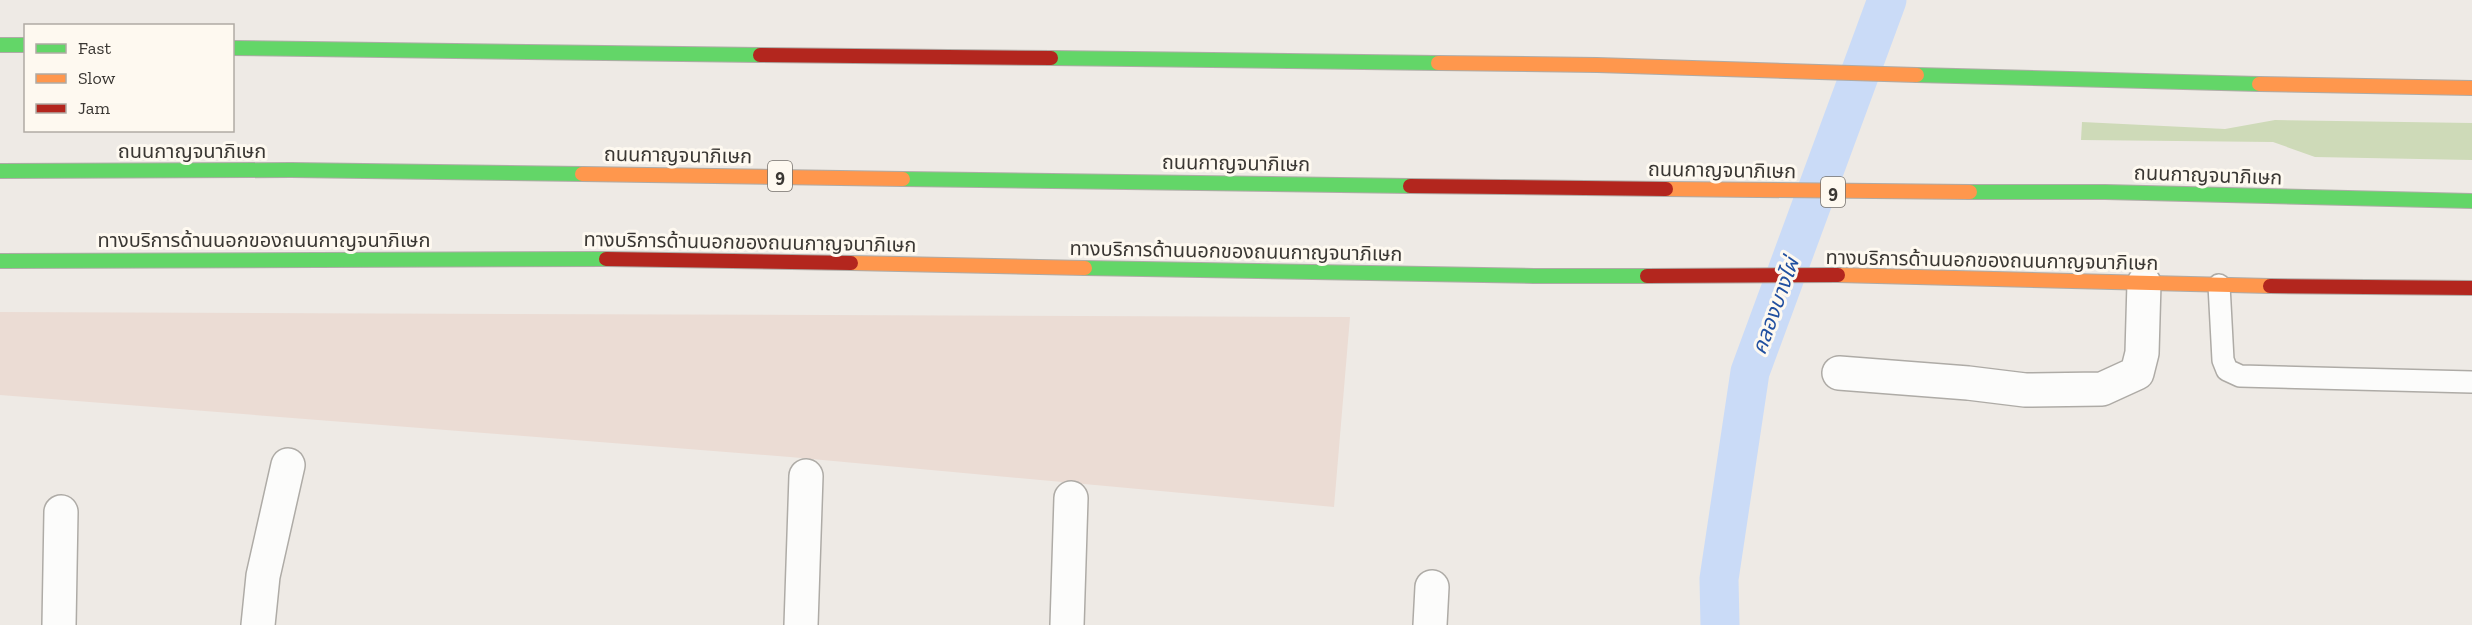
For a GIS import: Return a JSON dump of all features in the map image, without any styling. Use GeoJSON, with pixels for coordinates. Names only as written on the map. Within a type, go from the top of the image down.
{"type":"FeatureCollection","features":[{"type":"Feature","properties":{"kind":"main road"},"geometry":{"type":"LineString","coordinates":[[0,45],[24,45]]}},
{"type":"Feature","properties":{"kind":"main road"},"geometry":{"type":"LineString","coordinates":[[234,48],[1597,65],[2111,81],[2472,88]]}},
{"type":"Feature","properties":{"kind":"main road","name":"ถนนกาญจนาภิเษก"},"geometry":{"type":"LineString","coordinates":[[0,171],[291,170],[1851,192],[2105,192],[2472,201]]}},
{"type":"Feature","properties":{"kind":"main road","name":"ทางบริการด้านนอกของถนนกาญจนาภิเษก"},"geometry":{"type":"LineString","coordinates":[[0,261],[563,258],[1656,277],[1839,275],[2219,285],[2472,288]]}},
{"type":"Feature","properties":{"kind":"street"},"geometry":{"type":"LineString","coordinates":[[1839,373],[1968,382],[2025,390],[2102,389],[2137,373],[2142,354],[2144,283]]}},
{"type":"Feature","properties":{"kind":"street"},"geometry":{"type":"LineString","coordinates":[[258,625],[263,576],[288,465]]}},
{"type":"Feature","properties":{"kind":"street"},"geometry":{"type":"LineString","coordinates":[[801,625],[806,476]]}},
{"type":"Feature","properties":{"kind":"street"},"geometry":{"type":"LineString","coordinates":[[1066,625],[1071,498]]}},
{"type":"Feature","properties":{"kind":"street"},"geometry":{"type":"LineString","coordinates":[[59,625],[61,512]]}},
{"type":"Feature","properties":{"kind":"street"},"geometry":{"type":"LineString","coordinates":[[1430,625],[1432,587]]}},
{"type":"Feature","properties":{"kind":"lane"},"geometry":{"type":"LineString","coordinates":[[2219,285],[2223,360],[2228,370],[2240,376],[2472,382]]}},
{"type":"Feature","properties":{"kind":"shaded area"},"geometry":{"type":"Polygon","coordinates":[[[0,312],[1350,317],[1334,507],[790,457],[0,395],[0,312]]]}},
{"type":"Feature","properties":{"kind":"green space"},"geometry":{"type":"Polygon","coordinates":[[[2275,120],[2472,123],[2472,160],[2315,157],[2273,142],[2081,140],[2082,122],[2225,129],[2275,120]]]}},
{"type":"Feature","properties":{"kind":"waterway","name":"คลองบางไผ่"},"geometry":{"type":"LineString","coordinates":[[1720,625],[1719,579],[1750,372],[1887,0]]}},
{"type":"Feature","properties":{"kind":"traffic: fast"},"geometry":{"type":"LineString","coordinates":[[0,45],[24,45]]}},
{"type":"Feature","properties":{"kind":"traffic: fast"},"geometry":{"type":"LineString","coordinates":[[234,48],[760,55]]}},
{"type":"Feature","properties":{"kind":"traffic: fast"},"geometry":{"type":"LineString","coordinates":[[1051,58],[1438,63]]}},
{"type":"Feature","properties":{"kind":"traffic: fast"},"geometry":{"type":"LineString","coordinates":[[1917,75],[2259,84]]}},
{"type":"Feature","properties":{"kind":"traffic: fast"},"geometry":{"type":"LineString","coordinates":[[0,171],[291,170],[582,174]]}},
{"type":"Feature","properties":{"kind":"traffic: fast"},"geometry":{"type":"LineString","coordinates":[[903,179],[1410,186]]}},
{"type":"Feature","properties":{"kind":"traffic: fast"},"geometry":{"type":"LineString","coordinates":[[1970,192],[2105,192],[2472,201]]}},
{"type":"Feature","properties":{"kind":"traffic: fast"},"geometry":{"type":"LineString","coordinates":[[0,261],[606,259]]}},
{"type":"Feature","properties":{"kind":"traffic: fast"},"geometry":{"type":"LineString","coordinates":[[1085,268],[1647,276]]}},
{"type":"Feature","properties":{"kind":"traffic: slow"},"geometry":{"type":"LineString","coordinates":[[1438,63],[1597,65],[1917,75]]}},
{"type":"Feature","properties":{"kind":"traffic: slow"},"geometry":{"type":"LineString","coordinates":[[2259,84],[2472,88]]}},
{"type":"Feature","properties":{"kind":"traffic: slow"},"geometry":{"type":"LineString","coordinates":[[582,174],[903,179]]}},
{"type":"Feature","properties":{"kind":"traffic: slow"},"geometry":{"type":"LineString","coordinates":[[1666,189],[1970,192]]}},
{"type":"Feature","properties":{"kind":"traffic: slow"},"geometry":{"type":"LineString","coordinates":[[851,263],[1085,268]]}},
{"type":"Feature","properties":{"kind":"traffic: slow"},"geometry":{"type":"LineString","coordinates":[[1838,275],[2270,286]]}},
{"type":"Feature","properties":{"kind":"traffic: jam"},"geometry":{"type":"LineString","coordinates":[[760,55],[1051,58]]}},
{"type":"Feature","properties":{"kind":"traffic: jam"},"geometry":{"type":"LineString","coordinates":[[1410,186],[1666,189]]}},
{"type":"Feature","properties":{"kind":"traffic: jam"},"geometry":{"type":"LineString","coordinates":[[606,259],[851,263]]}},
{"type":"Feature","properties":{"kind":"traffic: jam"},"geometry":{"type":"LineString","coordinates":[[1647,276],[1838,275]]}},
{"type":"Feature","properties":{"kind":"traffic: jam"},"geometry":{"type":"LineString","coordinates":[[2270,286],[2472,288]]}}]}
